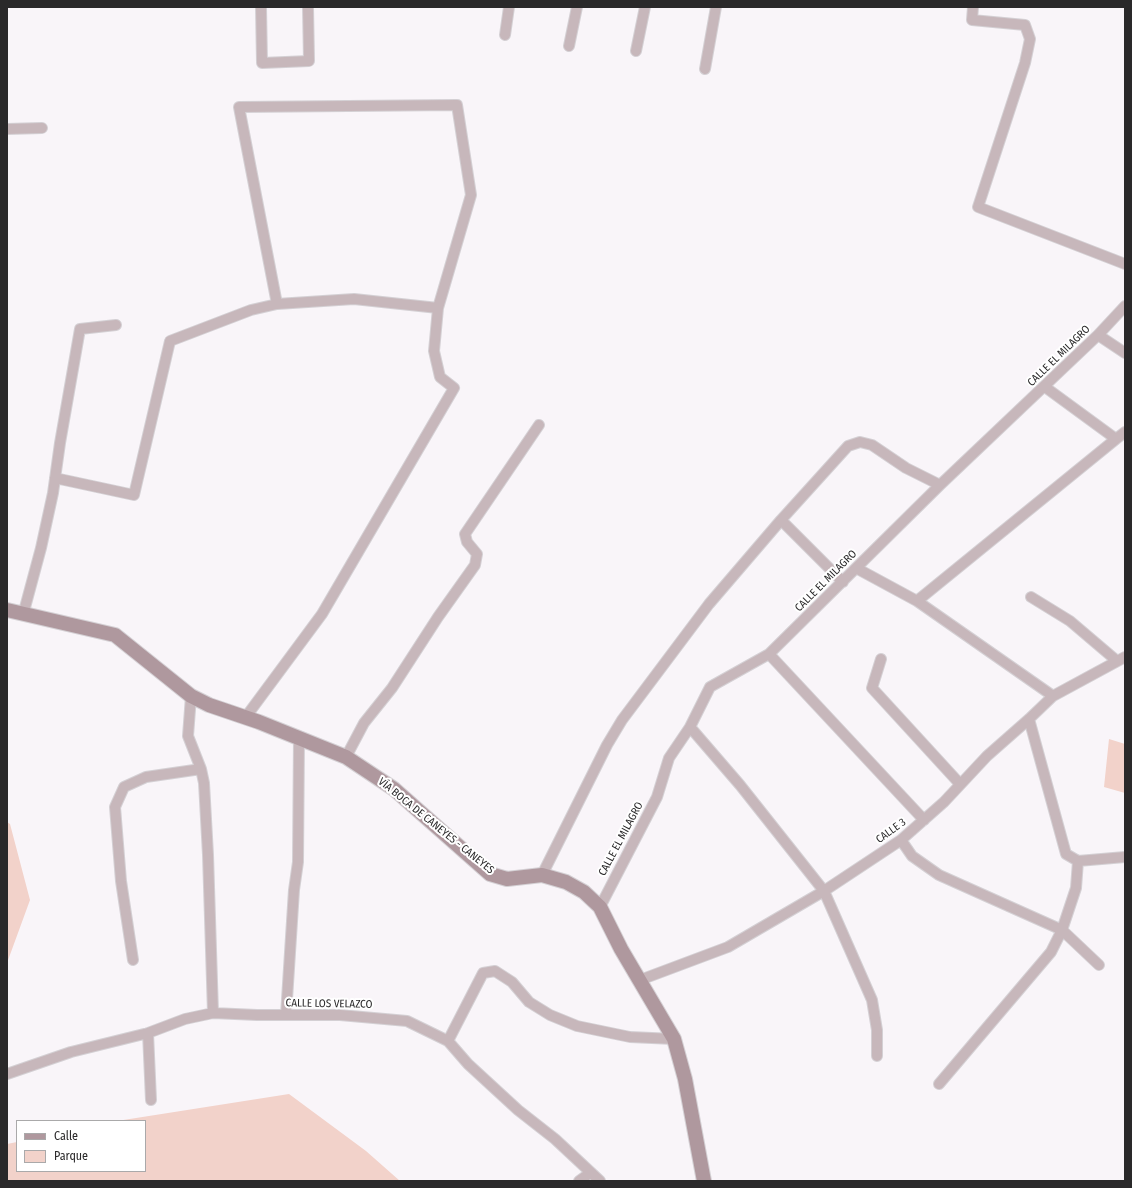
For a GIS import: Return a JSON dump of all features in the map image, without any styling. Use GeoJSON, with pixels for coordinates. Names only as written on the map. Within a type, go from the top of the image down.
{"type":"FeatureCollection","features":[{"type":"Feature","properties":{"kind":"street"},"geometry":{"type":"LineString","coordinates":[[261,7],[262,62],[309,61],[308,7]]}},
{"type":"Feature","properties":{"kind":"street"},"geometry":{"type":"LineString","coordinates":[[505,35],[509,7]]}},
{"type":"Feature","properties":{"kind":"street"},"geometry":{"type":"LineString","coordinates":[[569,46],[576,7]]}},
{"type":"Feature","properties":{"kind":"street"},"geometry":{"type":"LineString","coordinates":[[636,51],[645,7]]}},
{"type":"Feature","properties":{"kind":"street"},"geometry":{"type":"LineString","coordinates":[[705,69],[716,7]]}},
{"type":"Feature","properties":{"kind":"street"},"geometry":{"type":"LineString","coordinates":[[973,7],[972,20],[1024,25],[1030,39],[1025,64],[978,207],[1125,264]]}},
{"type":"Feature","properties":{"kind":"street"},"geometry":{"type":"LineString","coordinates":[[245,718],[322,614],[454,388],[440,377],[434,351],[438,308],[471,195],[457,105],[239,107],[277,304]]}},
{"type":"Feature","properties":{"kind":"street"},"geometry":{"type":"LineString","coordinates":[[7,129],[42,128]]}},
{"type":"Feature","properties":{"kind":"street"},"geometry":{"type":"LineString","coordinates":[[55,478],[134,495],[170,341],[250,310],[277,304],[354,299],[438,308]]}},
{"type":"Feature","properties":{"kind":"street","name":"CALLE EL MILAGRO"},"geometry":{"type":"LineString","coordinates":[[600,907],[657,796],[669,758],[690,727],[710,687],[770,654],[940,485],[1045,387],[1125,306]]}},
{"type":"Feature","properties":{"kind":"street"},"geometry":{"type":"LineString","coordinates":[[23,615],[41,548],[55,478],[80,329],[116,325]]}},
{"type":"Feature","properties":{"kind":"street"},"geometry":{"type":"LineString","coordinates":[[1098,335],[1125,353]]}},
{"type":"Feature","properties":{"kind":"street"},"geometry":{"type":"LineString","coordinates":[[1045,387],[1116,439]]}},
{"type":"Feature","properties":{"kind":"street"},"geometry":{"type":"LineString","coordinates":[[346,757],[364,723],[392,688],[438,617],[475,565],[477,554],[467,542],[465,534],[540,425]]}},
{"type":"Feature","properties":{"kind":"street"},"geometry":{"type":"LineString","coordinates":[[917,601],[1125,432]]}},
{"type":"Feature","properties":{"kind":"street"},"geometry":{"type":"LineString","coordinates":[[542,875],[607,745],[622,720],[674,647],[781,520],[848,446],[856,442],[872,445],[906,468],[940,485]]}},
{"type":"Feature","properties":{"kind":"street"},"geometry":{"type":"LineString","coordinates":[[781,520],[843,582]]}},
{"type":"Feature","properties":{"kind":"street"},"geometry":{"type":"LineString","coordinates":[[856,568],[917,601],[1053,696]]}},
{"type":"Feature","properties":{"kind":"street"},"geometry":{"type":"LineString","coordinates":[[1031,597],[1070,621],[1121,659]]}},
{"type":"Feature","properties":{"kind":"street","name":"VÍA BOCA DE CANEYES - CANEYES"},"geometry":{"type":"LineString","coordinates":[[7,610],[23,615],[115,635],[191,696],[209,705],[299,737],[346,757],[394,789],[490,874],[507,879],[542,875],[566,882],[584,892],[600,907],[674,1039],[685,1079],[704,1181]]}},
{"type":"Feature","properties":{"kind":"street"},"geometry":{"type":"LineString","coordinates":[[770,654],[924,820]]}},
{"type":"Feature","properties":{"kind":"street"},"geometry":{"type":"LineString","coordinates":[[881,659],[872,688],[960,784]]}},
{"type":"Feature","properties":{"kind":"street","name":"CALLE 3"},"geometry":{"type":"LineString","coordinates":[[640,980],[728,947],[824,891],[901,840],[924,820],[987,756],[1053,696],[1121,659]]}},
{"type":"Feature","properties":{"kind":"street"},"geometry":{"type":"LineString","coordinates":[[191,696],[188,736],[201,769],[204,783],[213,1013]]}},
{"type":"Feature","properties":{"kind":"street"},"geometry":{"type":"LineString","coordinates":[[1029,719],[1066,854],[1078,861],[1125,857]]}},
{"type":"Feature","properties":{"kind":"street"},"geometry":{"type":"LineString","coordinates":[[690,727],[740,785],[824,891],[842,928],[872,1000],[877,1030],[876,1056]]}},
{"type":"Feature","properties":{"kind":"street"},"geometry":{"type":"LineString","coordinates":[[286,1015],[294,897],[298,862],[299,737]]}},
{"type":"Feature","properties":{"kind":"street"},"geometry":{"type":"LineString","coordinates":[[133,960],[121,880],[115,807],[124,787],[146,777],[201,769]]}},
{"type":"Feature","properties":{"kind":"street"},"geometry":{"type":"LineString","coordinates":[[901,840],[912,856],[939,876],[1062,930],[1099,964]]}},
{"type":"Feature","properties":{"kind":"street"},"geometry":{"type":"LineString","coordinates":[[939,1084],[1051,952],[1062,930],[1076,888],[1078,861]]}},
{"type":"Feature","properties":{"kind":"street"},"geometry":{"type":"LineString","coordinates":[[448,1042],[483,973],[495,971],[512,982],[529,1002],[550,1015],[576,1026],[630,1037],[674,1039]]}},
{"type":"Feature","properties":{"kind":"street","name":"CALLE LOS VELAZCO"},"geometry":{"type":"LineString","coordinates":[[7,1074],[71,1052],[148,1033],[185,1018],[213,1013],[340,1015],[407,1021],[448,1042],[468,1064],[518,1110],[555,1139],[600,1181]]}},
{"type":"Feature","properties":{"kind":"street"},"geometry":{"type":"LineString","coordinates":[[148,1033],[151,1100]]}},
{"type":"Feature","properties":{"kind":"street"},"geometry":{"type":"LineString","coordinates":[[579,1181],[590,1173]]}},
{"type":"Feature","properties":{"kind":"green space"},"geometry":{"type":"Polygon","coordinates":[[[1109,739],[1125,744],[1125,793],[1104,787],[1109,739]]]}},
{"type":"Feature","properties":{"kind":"green space"},"geometry":{"type":"Polygon","coordinates":[[[7,822],[10,824],[30,900],[7,963],[7,822]]]}},
{"type":"Feature","properties":{"kind":"green space"},"geometry":{"type":"Polygon","coordinates":[[[289,1094],[366,1151],[400,1181],[7,1181],[7,1144],[16,1142],[16,1172],[146,1172],[146,1120],[123,1120],[289,1094]]]}}]}
